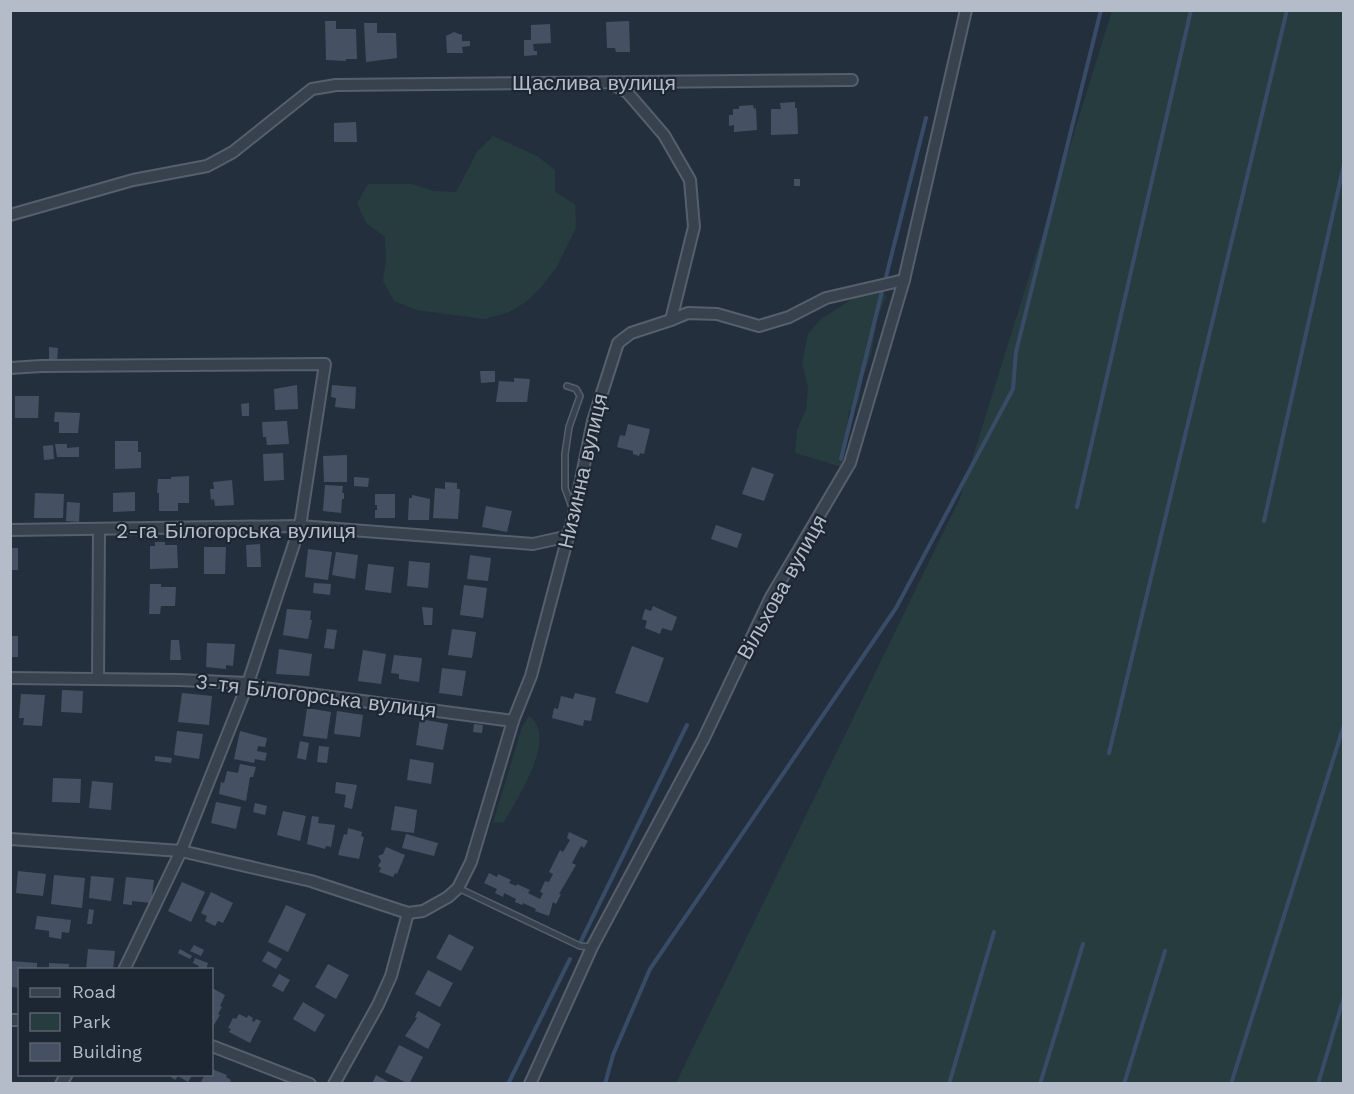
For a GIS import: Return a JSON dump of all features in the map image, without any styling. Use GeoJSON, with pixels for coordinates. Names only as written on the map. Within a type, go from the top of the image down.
{"type":"FeatureCollection","features":[{"type":"Feature","properties":{"kind":"street","name":"Вільхова вулиця"},"geometry":{"type":"LineString","coordinates":[[530,1083],[592,947],[703,740],[771,597],[850,463],[904,280],[966,10]]}},
{"type":"Feature","properties":{"kind":"street","name":"Щаслива вулиця"},"geometry":{"type":"LineString","coordinates":[[10,215],[133,180],[207,166],[233,152],[312,89],[336,85],[852,80]]}},
{"type":"Feature","properties":{"kind":"street"},"geometry":{"type":"LineString","coordinates":[[610,83],[627,92],[664,135],[690,180],[694,227],[671,320]]}},
{"type":"Feature","properties":{"kind":"street","name":"Низинна вулиця"},"geometry":{"type":"LineString","coordinates":[[458,888],[471,862],[513,721],[531,676],[569,536],[592,421],[618,343],[631,333],[688,312],[717,314],[759,326],[789,316],[826,298],[904,280]]}},
{"type":"Feature","properties":{"kind":"street"},"geometry":{"type":"LineString","coordinates":[[10,368],[325,364],[300,526],[248,683],[181,851],[124,968]]}},
{"type":"Feature","properties":{"kind":"street","name":"2-га Білогорська вулиця"},"geometry":{"type":"LineString","coordinates":[[10,530],[300,526],[533,543],[569,536]]}},
{"type":"Feature","properties":{"kind":"street"},"geometry":{"type":"LineString","coordinates":[[98,680],[99,530]]}},
{"type":"Feature","properties":{"kind":"street","name":"3-тя Білогорська вулиця"},"geometry":{"type":"LineString","coordinates":[[10,678],[248,683],[264,688],[513,721]]}},
{"type":"Feature","properties":{"kind":"street"},"geometry":{"type":"LineString","coordinates":[[10,839],[181,851],[311,881],[408,913],[423,911],[448,897],[458,888]]}},
{"type":"Feature","properties":{"kind":"street"},"geometry":{"type":"LineString","coordinates":[[334,1083],[378,1005],[391,976],[408,913]]}},
{"type":"Feature","properties":{"kind":"street"},"geometry":{"type":"LineString","coordinates":[[213,1046],[310,1083]]}},
{"type":"Feature","properties":{"kind":"lane"},"geometry":{"type":"LineString","coordinates":[[567,386],[576,389],[580,396],[566,440],[564,471],[565,488],[574,514]]}},
{"type":"Feature","properties":{"kind":"lane"},"geometry":{"type":"LineString","coordinates":[[458,888],[579,946],[592,947]]}},
{"type":"Feature","properties":{"kind":"green space"},"geometry":{"type":"Polygon","coordinates":[[[1112,11],[1343,11],[1343,1083],[676,1083],[960,498],[1112,11]]]}},
{"type":"Feature","properties":{"kind":"green space"},"geometry":{"type":"Polygon","coordinates":[[[493,136],[537,156],[555,170],[555,192],[575,204],[576,228],[556,268],[526,302],[507,313],[484,319],[416,310],[394,301],[383,281],[386,259],[385,237],[366,223],[357,203],[368,184],[412,184],[434,191],[456,192],[477,152],[493,136]]]}},
{"type":"Feature","properties":{"kind":"green space"},"geometry":{"type":"Polygon","coordinates":[[[882,292],[886,296],[877,320],[871,355],[863,377],[858,404],[849,411],[842,467],[795,453],[797,430],[806,410],[808,387],[802,363],[808,334],[821,319],[861,293],[882,292]]]}},
{"type":"Feature","properties":{"kind":"green space"},"geometry":{"type":"Polygon","coordinates":[[[529,716],[537,725],[540,738],[533,768],[504,822],[493,823],[522,727],[529,716]]]}},
{"type":"Feature","properties":{"kind":"building"},"geometry":{"type":"Polygon","coordinates":[[[325,21],[336,21],[336,29],[356,29],[357,59],[326,60],[325,21]]]}},
{"type":"Feature","properties":{"kind":"building"},"geometry":{"type":"Polygon","coordinates":[[[629,21],[630,52],[616,52],[615,48],[607,48],[606,22],[629,21]]]}},
{"type":"Feature","properties":{"kind":"building"},"geometry":{"type":"Polygon","coordinates":[[[364,23],[377,23],[377,33],[396,33],[397,58],[366,62],[364,23]]]}},
{"type":"Feature","properties":{"kind":"building"},"geometry":{"type":"Polygon","coordinates":[[[550,24],[551,43],[533,44],[537,55],[524,56],[524,40],[531,40],[531,25],[550,24]]]}},
{"type":"Feature","properties":{"kind":"building"},"geometry":{"type":"Polygon","coordinates":[[[454,32],[462,35],[462,41],[470,41],[470,46],[462,47],[463,53],[447,53],[446,36],[454,32]]]}},
{"type":"Feature","properties":{"kind":"building"},"geometry":{"type":"Polygon","coordinates":[[[795,102],[798,134],[771,135],[771,109],[781,109],[780,103],[795,102]]]}},
{"type":"Feature","properties":{"kind":"building"},"geometry":{"type":"Polygon","coordinates":[[[753,105],[754,109],[756,108],[757,130],[734,132],[734,125],[729,126],[729,115],[733,115],[733,109],[753,105]]]}},
{"type":"Feature","properties":{"kind":"building"},"geometry":{"type":"Polygon","coordinates":[[[356,122],[357,142],[334,142],[334,123],[356,122]]]}},
{"type":"Feature","properties":{"kind":"building"},"geometry":{"type":"Polygon","coordinates":[[[794,179],[800,179],[800,186],[794,186],[794,179]]]}},
{"type":"Feature","properties":{"kind":"building"},"geometry":{"type":"Polygon","coordinates":[[[49,347],[58,348],[57,361],[49,360],[49,347]]]}},
{"type":"Feature","properties":{"kind":"building"},"geometry":{"type":"Polygon","coordinates":[[[480,371],[495,371],[495,382],[481,383],[480,371]]]}},
{"type":"Feature","properties":{"kind":"building"},"geometry":{"type":"Polygon","coordinates":[[[514,378],[530,379],[527,402],[496,402],[499,381],[514,382],[514,378]]]}},
{"type":"Feature","properties":{"kind":"building"},"geometry":{"type":"Polygon","coordinates":[[[297,385],[298,409],[275,410],[274,389],[297,385]]]}},
{"type":"Feature","properties":{"kind":"building"},"geometry":{"type":"Polygon","coordinates":[[[332,385],[356,387],[355,409],[335,407],[336,398],[331,397],[332,385]]]}},
{"type":"Feature","properties":{"kind":"building"},"geometry":{"type":"Polygon","coordinates":[[[15,396],[39,396],[38,418],[15,418],[15,396]]]}},
{"type":"Feature","properties":{"kind":"building"},"geometry":{"type":"Polygon","coordinates":[[[249,403],[249,416],[242,416],[241,404],[249,403]]]}},
{"type":"Feature","properties":{"kind":"building"},"geometry":{"type":"Polygon","coordinates":[[[55,412],[80,413],[78,433],[59,433],[59,422],[54,422],[55,412]]]}},
{"type":"Feature","properties":{"kind":"building"},"geometry":{"type":"Polygon","coordinates":[[[287,421],[289,444],[267,445],[266,437],[263,437],[262,422],[287,421]]]}},
{"type":"Feature","properties":{"kind":"building"},"geometry":{"type":"Polygon","coordinates":[[[628,424],[650,429],[644,454],[640,453],[639,456],[633,454],[633,451],[617,447],[620,435],[625,436],[628,424]]]}},
{"type":"Feature","properties":{"kind":"building"},"geometry":{"type":"Polygon","coordinates":[[[115,441],[138,441],[141,468],[115,469],[115,441]]]}},
{"type":"Feature","properties":{"kind":"building"},"geometry":{"type":"Polygon","coordinates":[[[55,444],[67,444],[67,448],[79,447],[79,457],[57,457],[55,444]]]}},
{"type":"Feature","properties":{"kind":"building"},"geometry":{"type":"Polygon","coordinates":[[[53,445],[54,459],[44,460],[43,446],[53,445]]]}},
{"type":"Feature","properties":{"kind":"building"},"geometry":{"type":"Polygon","coordinates":[[[283,453],[284,480],[264,481],[263,454],[283,453]]]}},
{"type":"Feature","properties":{"kind":"building"},"geometry":{"type":"Polygon","coordinates":[[[347,455],[347,482],[324,482],[323,456],[347,455]]]}},
{"type":"Feature","properties":{"kind":"building"},"geometry":{"type":"Polygon","coordinates":[[[752,467],[774,474],[764,501],[742,494],[752,467]]]}},
{"type":"Feature","properties":{"kind":"building"},"geometry":{"type":"Polygon","coordinates":[[[189,476],[189,503],[178,503],[178,511],[159,511],[158,479],[189,476]]]}},
{"type":"Feature","properties":{"kind":"building"},"geometry":{"type":"Polygon","coordinates":[[[354,477],[369,478],[368,487],[354,486],[354,477]]]}},
{"type":"Feature","properties":{"kind":"building"},"geometry":{"type":"Polygon","coordinates":[[[232,480],[234,505],[215,506],[214,499],[211,500],[210,489],[214,489],[213,482],[232,480]]]}},
{"type":"Feature","properties":{"kind":"building"},"geometry":{"type":"Polygon","coordinates":[[[445,482],[457,483],[457,489],[460,489],[458,519],[433,518],[435,488],[445,489],[445,482]]]}},
{"type":"Feature","properties":{"kind":"building"},"geometry":{"type":"Polygon","coordinates":[[[325,485],[343,486],[344,499],[342,499],[341,513],[323,511],[325,485]]]}},
{"type":"Feature","properties":{"kind":"building"},"geometry":{"type":"Polygon","coordinates":[[[135,492],[135,511],[113,512],[113,493],[135,492]]]}},
{"type":"Feature","properties":{"kind":"building"},"geometry":{"type":"Polygon","coordinates":[[[35,493],[64,494],[63,518],[34,518],[35,493]]]}},
{"type":"Feature","properties":{"kind":"building"},"geometry":{"type":"Polygon","coordinates":[[[375,494],[395,494],[395,518],[375,518],[377,505],[375,505],[375,494]]]}},
{"type":"Feature","properties":{"kind":"building"},"geometry":{"type":"Polygon","coordinates":[[[412,495],[430,499],[429,520],[408,520],[409,498],[412,498],[412,495]]]}},
{"type":"Feature","properties":{"kind":"building"},"geometry":{"type":"Polygon","coordinates":[[[67,502],[80,503],[79,522],[66,521],[67,502]]]}},
{"type":"Feature","properties":{"kind":"building"},"geometry":{"type":"Polygon","coordinates":[[[486,506],[512,511],[507,532],[482,527],[486,506]]]}},
{"type":"Feature","properties":{"kind":"building"},"geometry":{"type":"Polygon","coordinates":[[[716,525],[742,534],[737,548],[711,539],[716,525]]]}},
{"type":"Feature","properties":{"kind":"building"},"geometry":{"type":"Polygon","coordinates":[[[155,542],[177,545],[178,568],[150,569],[150,546],[155,546],[155,542]]]}},
{"type":"Feature","properties":{"kind":"building"},"geometry":{"type":"Polygon","coordinates":[[[260,544],[261,567],[247,567],[246,545],[260,544]]]}},
{"type":"Feature","properties":{"kind":"building"},"geometry":{"type":"Polygon","coordinates":[[[204,547],[226,547],[225,574],[204,574],[204,547]]]}},
{"type":"Feature","properties":{"kind":"building"},"geometry":{"type":"Polygon","coordinates":[[[10,548],[18,548],[18,570],[10,570],[10,548]]]}},
{"type":"Feature","properties":{"kind":"building"},"geometry":{"type":"Polygon","coordinates":[[[308,549],[332,552],[328,580],[305,577],[308,549]]]}},
{"type":"Feature","properties":{"kind":"building"},"geometry":{"type":"Polygon","coordinates":[[[336,552],[358,555],[355,579],[332,575],[336,552]]]}},
{"type":"Feature","properties":{"kind":"building"},"geometry":{"type":"Polygon","coordinates":[[[470,555],[491,558],[488,581],[467,579],[470,555]]]}},
{"type":"Feature","properties":{"kind":"building"},"geometry":{"type":"Polygon","coordinates":[[[409,561],[430,563],[428,588],[407,586],[409,561]]]}},
{"type":"Feature","properties":{"kind":"building"},"geometry":{"type":"Polygon","coordinates":[[[368,564],[394,567],[391,593],[365,590],[368,564]]]}},
{"type":"Feature","properties":{"kind":"building"},"geometry":{"type":"Polygon","coordinates":[[[314,583],[331,584],[330,595],[313,593],[314,583]]]}},
{"type":"Feature","properties":{"kind":"building"},"geometry":{"type":"Polygon","coordinates":[[[150,584],[176,587],[175,606],[161,606],[160,614],[149,614],[150,584]]]}},
{"type":"Feature","properties":{"kind":"building"},"geometry":{"type":"Polygon","coordinates":[[[464,585],[487,588],[483,618],[460,615],[464,585]]]}},
{"type":"Feature","properties":{"kind":"building"},"geometry":{"type":"Polygon","coordinates":[[[653,606],[677,617],[672,631],[662,628],[660,634],[645,628],[647,621],[642,619],[645,609],[651,611],[653,606]]]}},
{"type":"Feature","properties":{"kind":"building"},"geometry":{"type":"Polygon","coordinates":[[[422,607],[433,608],[432,625],[424,625],[422,607]]]}},
{"type":"Feature","properties":{"kind":"building"},"geometry":{"type":"Polygon","coordinates":[[[287,609],[311,611],[310,620],[312,620],[308,639],[283,635],[287,609]]]}},
{"type":"Feature","properties":{"kind":"building"},"geometry":{"type":"Polygon","coordinates":[[[327,629],[337,630],[334,649],[324,648],[327,629]]]}},
{"type":"Feature","properties":{"kind":"building"},"geometry":{"type":"Polygon","coordinates":[[[452,629],[476,632],[472,658],[448,655],[452,629]]]}},
{"type":"Feature","properties":{"kind":"building"},"geometry":{"type":"Polygon","coordinates":[[[10,636],[18,636],[18,657],[10,657],[10,636]]]}},
{"type":"Feature","properties":{"kind":"building"},"geometry":{"type":"Polygon","coordinates":[[[171,640],[179,640],[181,660],[170,660],[171,640]]]}},
{"type":"Feature","properties":{"kind":"building"},"geometry":{"type":"Polygon","coordinates":[[[207,643],[235,644],[233,666],[226,665],[226,669],[206,667],[207,643]]]}},
{"type":"Feature","properties":{"kind":"building"},"geometry":{"type":"Polygon","coordinates":[[[632,646],[664,658],[648,703],[615,693],[632,646]]]}},
{"type":"Feature","properties":{"kind":"building"},"geometry":{"type":"Polygon","coordinates":[[[279,649],[312,654],[309,676],[276,674],[279,649]]]}},
{"type":"Feature","properties":{"kind":"building"},"geometry":{"type":"Polygon","coordinates":[[[363,650],[386,654],[381,684],[358,681],[363,650]]]}},
{"type":"Feature","properties":{"kind":"building"},"geometry":{"type":"Polygon","coordinates":[[[394,655],[422,658],[419,682],[399,679],[399,674],[391,673],[394,655]]]}},
{"type":"Feature","properties":{"kind":"building"},"geometry":{"type":"Polygon","coordinates":[[[442,668],[466,671],[462,696],[439,693],[442,668]]]}},
{"type":"Feature","properties":{"kind":"building"},"geometry":{"type":"Polygon","coordinates":[[[62,690],[83,691],[82,713],[61,712],[62,690]]]}},
{"type":"Feature","properties":{"kind":"building"},"geometry":{"type":"Polygon","coordinates":[[[182,693],[212,696],[209,725],[178,722],[182,693]]]}},
{"type":"Feature","properties":{"kind":"building"},"geometry":{"type":"Polygon","coordinates":[[[575,693],[596,698],[591,721],[584,720],[583,726],[552,718],[554,708],[558,709],[561,696],[573,699],[575,693]]]}},
{"type":"Feature","properties":{"kind":"building"},"geometry":{"type":"Polygon","coordinates":[[[21,694],[45,695],[42,726],[23,725],[24,718],[19,718],[21,694]]]}},
{"type":"Feature","properties":{"kind":"building"},"geometry":{"type":"Polygon","coordinates":[[[307,708],[331,712],[327,739],[303,736],[307,708]]]}},
{"type":"Feature","properties":{"kind":"building"},"geometry":{"type":"Polygon","coordinates":[[[337,711],[363,715],[360,737],[334,734],[337,711]]]}},
{"type":"Feature","properties":{"kind":"building"},"geometry":{"type":"Polygon","coordinates":[[[420,719],[448,724],[443,750],[416,745],[420,719]]]}},
{"type":"Feature","properties":{"kind":"building"},"geometry":{"type":"Polygon","coordinates":[[[474,724],[483,725],[482,733],[473,732],[474,724]]]}},
{"type":"Feature","properties":{"kind":"building"},"geometry":{"type":"Polygon","coordinates":[[[177,731],[203,734],[199,759],[174,755],[177,731]]]}},
{"type":"Feature","properties":{"kind":"building"},"geometry":{"type":"Polygon","coordinates":[[[240,731],[267,738],[265,747],[258,746],[257,751],[267,753],[265,761],[255,759],[254,763],[234,759],[240,731]]]}},
{"type":"Feature","properties":{"kind":"building"},"geometry":{"type":"Polygon","coordinates":[[[300,741],[309,743],[306,760],[297,758],[300,741]]]}},
{"type":"Feature","properties":{"kind":"building"},"geometry":{"type":"Polygon","coordinates":[[[319,746],[329,747],[327,763],[317,762],[319,746]]]}},
{"type":"Feature","properties":{"kind":"building"},"geometry":{"type":"Polygon","coordinates":[[[155,756],[172,758],[171,763],[155,761],[155,756]]]}},
{"type":"Feature","properties":{"kind":"building"},"geometry":{"type":"Polygon","coordinates":[[[410,759],[434,763],[431,784],[407,780],[410,759]]]}},
{"type":"Feature","properties":{"kind":"building"},"geometry":{"type":"Polygon","coordinates":[[[240,764],[256,767],[253,777],[250,777],[246,801],[219,794],[221,782],[224,783],[227,771],[238,773],[240,764]]]}},
{"type":"Feature","properties":{"kind":"building"},"geometry":{"type":"Polygon","coordinates":[[[53,778],[81,779],[80,803],[52,802],[53,778]]]}},
{"type":"Feature","properties":{"kind":"building"},"geometry":{"type":"Polygon","coordinates":[[[92,781],[113,783],[111,810],[89,808],[92,781]]]}},
{"type":"Feature","properties":{"kind":"building"},"geometry":{"type":"Polygon","coordinates":[[[336,782],[357,785],[352,809],[344,807],[346,795],[335,793],[336,782]]]}},
{"type":"Feature","properties":{"kind":"building"},"geometry":{"type":"Polygon","coordinates":[[[216,802],[241,807],[236,829],[211,823],[216,802]]]}},
{"type":"Feature","properties":{"kind":"building"},"geometry":{"type":"Polygon","coordinates":[[[255,803],[267,806],[265,815],[253,812],[255,803]]]}},
{"type":"Feature","properties":{"kind":"building"},"geometry":{"type":"Polygon","coordinates":[[[395,806],[417,810],[414,833],[391,830],[395,806]]]}},
{"type":"Feature","properties":{"kind":"building"},"geometry":{"type":"Polygon","coordinates":[[[283,811],[306,816],[300,841],[277,835],[283,811]]]}},
{"type":"Feature","properties":{"kind":"building"},"geometry":{"type":"Polygon","coordinates":[[[312,816],[319,817],[318,823],[335,825],[331,847],[326,846],[325,849],[307,844],[312,816]]]}},
{"type":"Feature","properties":{"kind":"building"},"geometry":{"type":"Polygon","coordinates":[[[348,828],[362,832],[361,836],[364,837],[359,859],[338,855],[348,828]]]}},
{"type":"Feature","properties":{"kind":"building"},"geometry":{"type":"Polygon","coordinates":[[[569,832],[588,841],[584,848],[581,846],[572,863],[576,865],[559,894],[561,894],[556,904],[553,902],[549,916],[523,903],[522,905],[515,902],[516,899],[504,893],[503,897],[495,893],[497,889],[484,883],[489,873],[497,877],[498,874],[511,880],[509,883],[530,890],[528,893],[540,899],[543,893],[540,892],[545,881],[549,882],[553,874],[549,872],[560,850],[563,852],[570,840],[567,838],[569,832]]]}},
{"type":"Feature","properties":{"kind":"building"},"geometry":{"type":"Polygon","coordinates":[[[406,834],[438,843],[434,856],[402,848],[406,834]]]}},
{"type":"Feature","properties":{"kind":"building"},"geometry":{"type":"Polygon","coordinates":[[[386,847],[405,855],[397,874],[395,873],[393,877],[379,872],[381,868],[378,866],[381,861],[378,856],[383,854],[386,847]]]}},
{"type":"Feature","properties":{"kind":"building"},"geometry":{"type":"Polygon","coordinates":[[[18,871],[46,874],[43,896],[16,893],[18,871]]]}},
{"type":"Feature","properties":{"kind":"building"},"geometry":{"type":"Polygon","coordinates":[[[54,875],[85,878],[82,908],[51,904],[54,875]]]}},
{"type":"Feature","properties":{"kind":"building"},"geometry":{"type":"Polygon","coordinates":[[[91,876],[114,878],[111,901],[89,898],[91,876]]]}},
{"type":"Feature","properties":{"kind":"building"},"geometry":{"type":"Polygon","coordinates":[[[126,877],[154,880],[151,903],[132,901],[132,905],[123,904],[126,877]]]}},
{"type":"Feature","properties":{"kind":"building"},"geometry":{"type":"Polygon","coordinates":[[[182,882],[205,892],[191,922],[168,911],[182,882]]]}},
{"type":"Feature","properties":{"kind":"building"},"geometry":{"type":"Polygon","coordinates":[[[211,892],[233,903],[223,923],[218,921],[215,926],[205,921],[207,916],[201,913],[211,892]]]}},
{"type":"Feature","properties":{"kind":"building"},"geometry":{"type":"Polygon","coordinates":[[[286,905],[306,914],[288,952],[268,942],[286,905]]]}},
{"type":"Feature","properties":{"kind":"building"},"geometry":{"type":"Polygon","coordinates":[[[89,909],[94,910],[92,924],[87,924],[89,909]]]}},
{"type":"Feature","properties":{"kind":"building"},"geometry":{"type":"Polygon","coordinates":[[[37,916],[71,920],[69,933],[62,932],[61,939],[49,937],[49,931],[35,929],[37,916]]]}},
{"type":"Feature","properties":{"kind":"building"},"geometry":{"type":"Polygon","coordinates":[[[449,934],[474,947],[461,971],[436,958],[449,934]]]}},
{"type":"Feature","properties":{"kind":"building"},"geometry":{"type":"Polygon","coordinates":[[[194,945],[204,950],[201,956],[190,951],[194,945]]]}},
{"type":"Feature","properties":{"kind":"building"},"geometry":{"type":"Polygon","coordinates":[[[88,949],[115,951],[113,968],[86,968],[88,949]]]}},
{"type":"Feature","properties":{"kind":"building"},"geometry":{"type":"Polygon","coordinates":[[[180,949],[192,956],[190,959],[178,953],[180,949]]]}},
{"type":"Feature","properties":{"kind":"building"},"geometry":{"type":"Polygon","coordinates":[[[268,951],[282,959],[276,969],[262,961],[268,951]]]}},
{"type":"Feature","properties":{"kind":"building"},"geometry":{"type":"Polygon","coordinates":[[[195,958],[208,963],[207,968],[198,968],[199,966],[193,963],[195,958]]]}},
{"type":"Feature","properties":{"kind":"building"},"geometry":{"type":"Polygon","coordinates":[[[12,961],[37,963],[37,968],[18,968],[18,988],[11,987],[12,961]]]}},
{"type":"Feature","properties":{"kind":"building"},"geometry":{"type":"Polygon","coordinates":[[[49,963],[69,964],[69,968],[49,968],[49,963]]]}},
{"type":"Feature","properties":{"kind":"building"},"geometry":{"type":"Polygon","coordinates":[[[328,964],[349,975],[336,999],[315,987],[328,964]]]}},
{"type":"Feature","properties":{"kind":"building"},"geometry":{"type":"Polygon","coordinates":[[[428,970],[453,983],[440,1007],[415,994],[428,970]]]}},
{"type":"Feature","properties":{"kind":"building"},"geometry":{"type":"Polygon","coordinates":[[[279,974],[290,980],[283,992],[272,986],[279,974]]]}},
{"type":"Feature","properties":{"kind":"building"},"geometry":{"type":"Polygon","coordinates":[[[213,989],[225,995],[218,1014],[220,1015],[213,1026],[213,989]]]}},
{"type":"Feature","properties":{"kind":"building"},"geometry":{"type":"Polygon","coordinates":[[[303,1002],[325,1015],[315,1032],[293,1019],[303,1002]]]}},
{"type":"Feature","properties":{"kind":"building"},"geometry":{"type":"Polygon","coordinates":[[[418,1011],[441,1024],[428,1049],[405,1036],[417,1018],[415,1017],[418,1011]]]}},
{"type":"Feature","properties":{"kind":"building"},"geometry":{"type":"Polygon","coordinates":[[[239,1014],[247,1018],[248,1015],[253,1018],[254,1022],[256,1019],[261,1021],[250,1043],[229,1032],[231,1029],[228,1028],[233,1018],[236,1019],[239,1014]]]}},
{"type":"Feature","properties":{"kind":"building"},"geometry":{"type":"Polygon","coordinates":[[[399,1045],[423,1057],[409,1084],[385,1072],[399,1045]]]}},
{"type":"Feature","properties":{"kind":"building"},"geometry":{"type":"Polygon","coordinates":[[[213,1069],[227,1075],[226,1077],[231,1080],[229,1084],[200,1084],[204,1076],[213,1076],[213,1069]]]}},
{"type":"Feature","properties":{"kind":"building"},"geometry":{"type":"Polygon","coordinates":[[[376,1075],[392,1084],[372,1084],[376,1075]]]}},
{"type":"Feature","properties":{"kind":"building"},"geometry":{"type":"Polygon","coordinates":[[[178,1076],[192,1076],[188,1082],[178,1076]]]}},
{"type":"Feature","properties":{"kind":"waterway"},"geometry":{"type":"LineString","coordinates":[[605,1084],[613,1055],[650,969],[896,608],[1013,389],[1016,352],[1101,10]]}},
{"type":"Feature","properties":{"kind":"waterway"},"geometry":{"type":"LineString","coordinates":[[1077,507],[1191,10]]}},
{"type":"Feature","properties":{"kind":"waterway"},"geometry":{"type":"LineString","coordinates":[[1109,753],[1287,10]]}},
{"type":"Feature","properties":{"kind":"waterway"},"geometry":{"type":"LineString","coordinates":[[886,277],[926,118]]}},
{"type":"Feature","properties":{"kind":"waterway"},"geometry":{"type":"LineString","coordinates":[[1264,521],[1344,164]]}},
{"type":"Feature","properties":{"kind":"waterway"},"geometry":{"type":"LineString","coordinates":[[841,459],[882,291]]}},
{"type":"Feature","properties":{"kind":"waterway"},"geometry":{"type":"LineString","coordinates":[[581,941],[687,725]]}},
{"type":"Feature","properties":{"kind":"waterway"},"geometry":{"type":"LineString","coordinates":[[1231,1084],[1344,725]]}},
{"type":"Feature","properties":{"kind":"waterway"},"geometry":{"type":"LineString","coordinates":[[949,1084],[994,932]]}},
{"type":"Feature","properties":{"kind":"waterway"},"geometry":{"type":"LineString","coordinates":[[1040,1084],[1083,944]]}},
{"type":"Feature","properties":{"kind":"waterway"},"geometry":{"type":"LineString","coordinates":[[1124,1084],[1165,951]]}},
{"type":"Feature","properties":{"kind":"waterway"},"geometry":{"type":"LineString","coordinates":[[508,1084],[570,959]]}},
{"type":"Feature","properties":{"kind":"waterway"},"geometry":{"type":"LineString","coordinates":[[1318,1084],[1344,997]]}}]}
